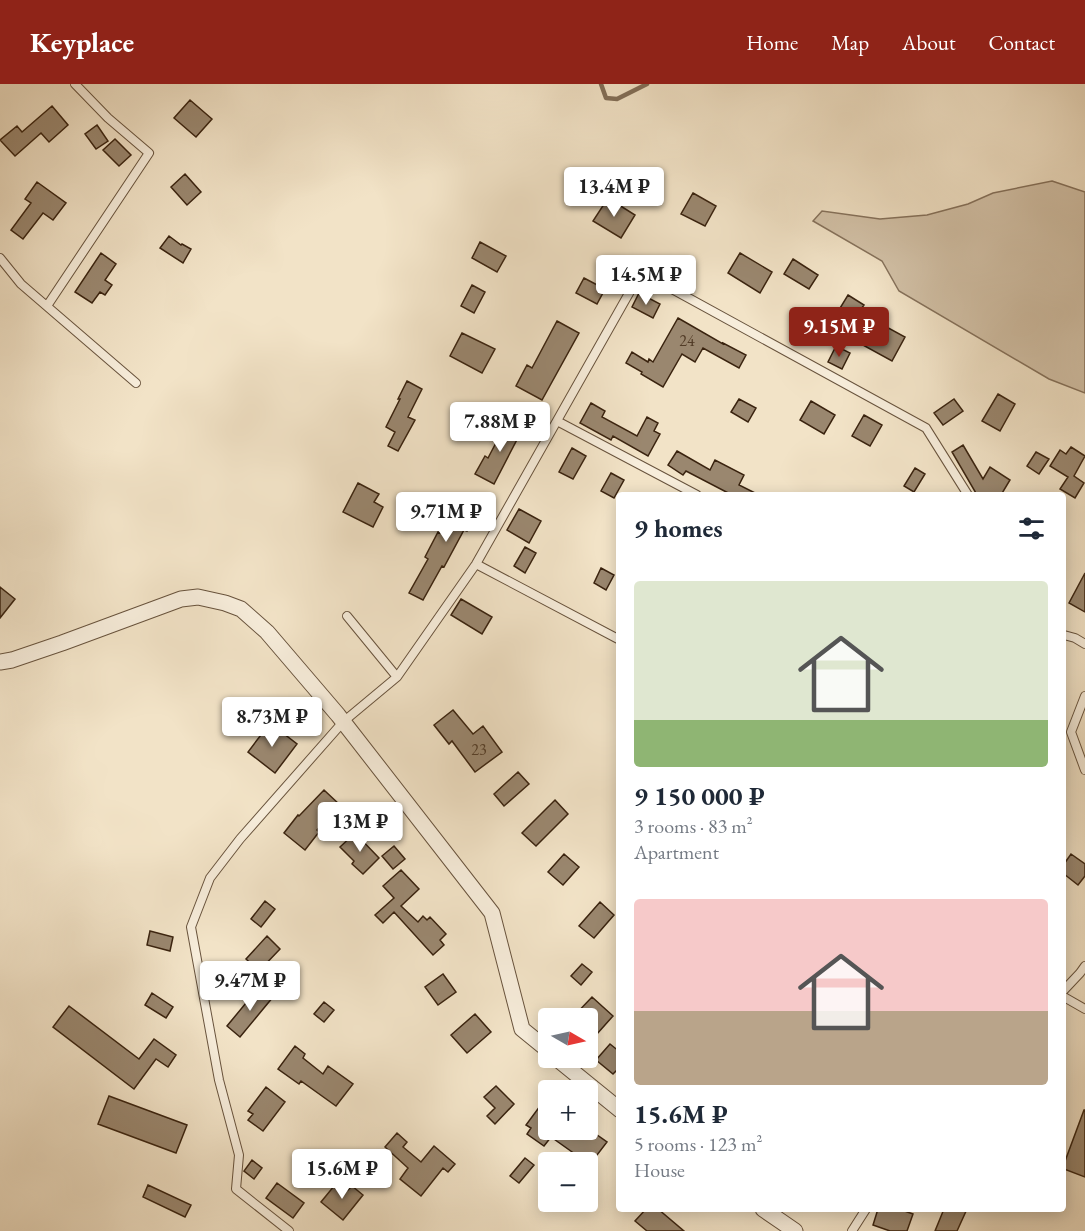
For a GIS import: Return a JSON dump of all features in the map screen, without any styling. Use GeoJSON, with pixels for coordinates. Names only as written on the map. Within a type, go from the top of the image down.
{"type":"FeatureCollection","features":[{"type":"Feature","properties":{"kind":"street"},"geometry":{"type":"LineString","coordinates":[[0,662],[62,644],[181,599],[198,597],[241,609],[267,632],[343,722],[492,913],[522,1029],[538,1042]]}},
{"type":"Feature","properties":{"kind":"street"},"geometry":{"type":"LineString","coordinates":[[568,1068],[616,1107]]}},
{"type":"Feature","properties":{"kind":"street"},"geometry":{"type":"LineString","coordinates":[[767,1212],[795,1231]]}},
{"type":"Feature","properties":{"kind":"lane"},"geometry":{"type":"LineString","coordinates":[[47,306],[149,153],[108,118],[75,84]]}},
{"type":"Feature","properties":{"kind":"lane"},"geometry":{"type":"LineString","coordinates":[[0,258],[21,284],[136,383]]}},
{"type":"Feature","properties":{"kind":"lane"},"geometry":{"type":"LineString","coordinates":[[289,1231],[236,1189],[239,1155],[219,1080],[191,927],[210,878],[240,839],[343,722],[397,677],[476,564],[641,272],[926,428],[966,492]]}},
{"type":"Feature","properties":{"kind":"lane"},"geometry":{"type":"LineString","coordinates":[[556,422],[691,492]]}},
{"type":"Feature","properties":{"kind":"lane"},"geometry":{"type":"LineString","coordinates":[[476,564],[616,638]]}},
{"type":"Feature","properties":{"kind":"lane"},"geometry":{"type":"LineString","coordinates":[[347,616],[397,677]]}},
{"type":"Feature","properties":{"kind":"lane"},"geometry":{"type":"LineString","coordinates":[[1066,636],[1085,644]]}},
{"type":"Feature","properties":{"kind":"lane"},"geometry":{"type":"LineString","coordinates":[[1085,696],[1071,732],[1085,770]]}},
{"type":"Feature","properties":{"kind":"lane"},"geometry":{"type":"LineString","coordinates":[[1066,988],[1085,966]]}},
{"type":"Feature","properties":{"kind":"lane"},"geometry":{"type":"LineString","coordinates":[[1066,998],[1085,1009]]}},
{"type":"Feature","properties":{"kind":"lane"},"geometry":{"type":"LineString","coordinates":[[852,1231],[864,1212]]}},
{"type":"Feature","properties":{"kind":"shaded area"},"geometry":{"type":"Polygon","coordinates":[[[1052,181],[1085,192],[1085,393],[1049,379],[899,291],[882,261],[813,221],[822,211],[880,219],[927,215],[968,204],[993,193],[1052,181]]]}},
{"type":"Feature","properties":{"kind":"building"},"geometry":{"type":"Polygon","coordinates":[[[190,100],[212,119],[196,137],[174,118],[190,100]]]}},
{"type":"Feature","properties":{"kind":"building"},"geometry":{"type":"Polygon","coordinates":[[[52,106],[68,125],[49,142],[41,133],[15,156],[0,140],[17,126],[22,132],[52,106]]]}},
{"type":"Feature","properties":{"kind":"building"},"geometry":{"type":"Polygon","coordinates":[[[97,125],[108,141],[96,149],[85,134],[97,125]]]}},
{"type":"Feature","properties":{"kind":"building"},"geometry":{"type":"Polygon","coordinates":[[[115,139],[131,155],[119,166],[103,150],[115,139]]]}},
{"type":"Feature","properties":{"kind":"building"},"geometry":{"type":"Polygon","coordinates":[[[185,174],[201,192],[187,205],[171,187],[185,174]]]}},
{"type":"Feature","properties":{"kind":"building"},"geometry":{"type":"Polygon","coordinates":[[[37,182],[66,203],[53,220],[43,213],[23,239],[11,230],[31,203],[25,199],[37,182]]]}},
{"type":"Feature","properties":{"kind":"building"},"geometry":{"type":"Polygon","coordinates":[[[693,193],[716,206],[705,226],[681,214],[693,193]]]}},
{"type":"Feature","properties":{"kind":"building"},"geometry":{"type":"Polygon","coordinates":[[[608,198],[635,215],[621,238],[593,221],[608,198]]]}},
{"type":"Feature","properties":{"kind":"building"},"geometry":{"type":"Polygon","coordinates":[[[169,236],[191,249],[183,263],[160,248],[169,236]]]}},
{"type":"Feature","properties":{"kind":"building"},"geometry":{"type":"Polygon","coordinates":[[[480,242],[506,256],[497,272],[472,258],[480,242]]]}},
{"type":"Feature","properties":{"kind":"building"},"geometry":{"type":"Polygon","coordinates":[[[101,253],[116,264],[105,280],[112,285],[105,295],[100,292],[92,303],[75,292],[101,253]]]}},
{"type":"Feature","properties":{"kind":"building"},"geometry":{"type":"Polygon","coordinates":[[[740,253],[772,272],[760,293],[728,273],[740,253]]]}},
{"type":"Feature","properties":{"kind":"building"},"geometry":{"type":"Polygon","coordinates":[[[793,259],[818,275],[809,289],[784,274],[793,259]]]}},
{"type":"Feature","properties":{"kind":"building"},"geometry":{"type":"Polygon","coordinates":[[[584,278],[605,289],[597,304],[576,293],[584,278]]]}},
{"type":"Feature","properties":{"kind":"building"},"geometry":{"type":"Polygon","coordinates":[[[472,285],[485,292],[474,313],[461,306],[472,285]]]}},
{"type":"Feature","properties":{"kind":"building"},"geometry":{"type":"Polygon","coordinates":[[[639,293],[660,304],[653,318],[632,307],[639,293]]]}},
{"type":"Feature","properties":{"kind":"building"},"geometry":{"type":"Polygon","coordinates":[[[848,295],[864,305],[859,312],[905,337],[892,361],[861,344],[865,337],[834,318],[848,295]]]}},
{"type":"Feature","properties":{"kind":"building"},"geometry":{"type":"Polygon","coordinates":[[[678,318],[746,355],[739,368],[703,348],[695,362],[682,354],[663,387],[626,363],[632,352],[648,362],[649,359],[653,362],[678,318]]]}},
{"type":"Feature","properties":{"kind":"building"},"geometry":{"type":"Polygon","coordinates":[[[557,321],[579,333],[542,400],[516,386],[527,365],[532,368],[557,321]]]}},
{"type":"Feature","properties":{"kind":"building"},"geometry":{"type":"Polygon","coordinates":[[[462,333],[495,349],[482,373],[450,356],[462,333]]]}},
{"type":"Feature","properties":{"kind":"building"},"geometry":{"type":"Polygon","coordinates":[[[836,346],[850,353],[842,369],[828,362],[836,346]]]}},
{"type":"Feature","properties":{"kind":"building"},"geometry":{"type":"Polygon","coordinates":[[[407,381],[422,389],[408,417],[415,420],[398,451],[388,446],[395,432],[386,427],[407,381]]]}},
{"type":"Feature","properties":{"kind":"building"},"geometry":{"type":"Polygon","coordinates":[[[998,394],[1015,404],[1000,431],[982,421],[998,394]]]}},
{"type":"Feature","properties":{"kind":"building"},"geometry":{"type":"Polygon","coordinates":[[[739,399],[756,408],[748,422],[731,412],[739,399]]]}},
{"type":"Feature","properties":{"kind":"building"},"geometry":{"type":"Polygon","coordinates":[[[954,399],[963,411],[943,425],[934,413],[954,399]]]}},
{"type":"Feature","properties":{"kind":"building"},"geometry":{"type":"Polygon","coordinates":[[[811,401],[835,415],[824,434],[800,420],[811,401]]]}},
{"type":"Feature","properties":{"kind":"building"},"geometry":{"type":"Polygon","coordinates":[[[591,403],[605,411],[602,417],[637,436],[647,417],[658,423],[654,431],[660,434],[648,456],[613,436],[611,440],[580,423],[591,403]]]}},
{"type":"Feature","properties":{"kind":"building"},"geometry":{"type":"Polygon","coordinates":[[[864,415],[882,425],[870,446],[852,436],[864,415]]]}},
{"type":"Feature","properties":{"kind":"building"},"geometry":{"type":"Polygon","coordinates":[[[508,420],[523,428],[494,484],[475,474],[485,456],[488,458],[508,420]]]}},
{"type":"Feature","properties":{"kind":"building"},"geometry":{"type":"Polygon","coordinates":[[[963,445],[983,479],[990,467],[1010,480],[1003,492],[975,492],[952,452],[963,445]]]}},
{"type":"Feature","properties":{"kind":"building"},"geometry":{"type":"Polygon","coordinates":[[[1071,447],[1085,456],[1074,476],[1084,483],[1075,498],[1060,489],[1068,477],[1050,466],[1060,450],[1066,454],[1071,447]]]}},
{"type":"Feature","properties":{"kind":"building"},"geometry":{"type":"Polygon","coordinates":[[[572,448],[586,456],[573,479],[559,472],[572,448]]]}},
{"type":"Feature","properties":{"kind":"building"},"geometry":{"type":"Polygon","coordinates":[[[677,451],[710,470],[715,460],[744,475],[739,485],[753,492],[726,492],[686,471],[683,475],[668,465],[677,451]]]}},
{"type":"Feature","properties":{"kind":"building"},"geometry":{"type":"Polygon","coordinates":[[[1036,452],[1049,459],[1039,474],[1027,466],[1036,452]]]}},
{"type":"Feature","properties":{"kind":"building"},"geometry":{"type":"Polygon","coordinates":[[[915,468],[925,474],[914,492],[904,486],[915,468]]]}},
{"type":"Feature","properties":{"kind":"building"},"geometry":{"type":"Polygon","coordinates":[[[611,473],[624,480],[614,498],[601,491],[611,473]]]}},
{"type":"Feature","properties":{"kind":"building"},"geometry":{"type":"Polygon","coordinates":[[[358,483],[379,494],[374,502],[383,507],[373,527],[343,512],[358,483]]]}},
{"type":"Feature","properties":{"kind":"building"},"geometry":{"type":"Polygon","coordinates":[[[462,493],[482,504],[423,600],[409,593],[428,559],[425,557],[438,532],[440,533],[462,493]]]}},
{"type":"Feature","properties":{"kind":"building"},"geometry":{"type":"Polygon","coordinates":[[[519,509],[541,521],[529,543],[507,530],[519,509]]]}},
{"type":"Feature","properties":{"kind":"building"},"geometry":{"type":"Polygon","coordinates":[[[525,547],[536,553],[525,573],[514,566],[525,547]]]}},
{"type":"Feature","properties":{"kind":"building"},"geometry":{"type":"Polygon","coordinates":[[[601,568],[614,575],[606,590],[594,583],[601,568]]]}},
{"type":"Feature","properties":{"kind":"building"},"geometry":{"type":"Polygon","coordinates":[[[1085,573],[1085,612],[1069,603],[1085,573]]]}},
{"type":"Feature","properties":{"kind":"building"},"geometry":{"type":"Polygon","coordinates":[[[0,587],[15,599],[0,618],[0,587]]]}},
{"type":"Feature","properties":{"kind":"building"},"geometry":{"type":"Polygon","coordinates":[[[461,599],[492,617],[482,634],[451,615],[461,599]]]}},
{"type":"Feature","properties":{"kind":"building"},"geometry":{"type":"Polygon","coordinates":[[[453,710],[473,734],[483,726],[502,752],[475,772],[452,741],[449,744],[434,725],[453,710]]]}},
{"type":"Feature","properties":{"kind":"building"},"geometry":{"type":"Polygon","coordinates":[[[270,723],[297,744],[275,773],[248,752],[270,723]]]}},
{"type":"Feature","properties":{"kind":"building"},"geometry":{"type":"Polygon","coordinates":[[[518,772],[529,784],[504,806],[494,794],[518,772]]]}},
{"type":"Feature","properties":{"kind":"building"},"geometry":{"type":"Polygon","coordinates":[[[324,790],[340,805],[317,830],[319,832],[305,850],[284,833],[298,815],[324,790]]]}},
{"type":"Feature","properties":{"kind":"building"},"geometry":{"type":"Polygon","coordinates":[[[555,800],[568,814],[536,846],[522,833],[555,800]]]}},
{"type":"Feature","properties":{"kind":"building"},"geometry":{"type":"Polygon","coordinates":[[[355,805],[367,817],[358,826],[346,813],[355,805]]]}},
{"type":"Feature","properties":{"kind":"building"},"geometry":{"type":"Polygon","coordinates":[[[355,833],[379,858],[363,874],[352,864],[354,861],[340,847],[355,833]]]}},
{"type":"Feature","properties":{"kind":"building"},"geometry":{"type":"Polygon","coordinates":[[[394,846],[405,859],[393,869],[382,856],[394,846]]]}},
{"type":"Feature","properties":{"kind":"building"},"geometry":{"type":"Polygon","coordinates":[[[564,854],[579,867],[563,885],[548,872],[564,854]]]}},
{"type":"Feature","properties":{"kind":"building"},"geometry":{"type":"Polygon","coordinates":[[[1071,854],[1085,864],[1085,876],[1078,885],[1066,876],[1066,861],[1071,854]]]}},
{"type":"Feature","properties":{"kind":"building"},"geometry":{"type":"Polygon","coordinates":[[[401,870],[419,889],[401,906],[418,922],[423,916],[427,920],[430,917],[446,934],[440,940],[444,945],[433,955],[394,912],[383,923],[375,915],[394,898],[383,886],[401,870]]]}},
{"type":"Feature","properties":{"kind":"building"},"geometry":{"type":"Polygon","coordinates":[[[265,901],[275,909],[261,927],[251,919],[265,901]]]}},
{"type":"Feature","properties":{"kind":"building"},"geometry":{"type":"Polygon","coordinates":[[[600,902],[614,915],[594,938],[579,926],[600,902]]]}},
{"type":"Feature","properties":{"kind":"building"},"geometry":{"type":"Polygon","coordinates":[[[150,931],[173,937],[170,951],[147,945],[150,931]]]}},
{"type":"Feature","properties":{"kind":"building"},"geometry":{"type":"Polygon","coordinates":[[[267,936],[280,949],[259,971],[246,959],[267,936]]]}},
{"type":"Feature","properties":{"kind":"building"},"geometry":{"type":"Polygon","coordinates":[[[582,964],[592,972],[581,985],[571,976],[582,964]]]}},
{"type":"Feature","properties":{"kind":"building"},"geometry":{"type":"Polygon","coordinates":[[[443,974],[456,992],[438,1005],[425,987],[443,974]]]}},
{"type":"Feature","properties":{"kind":"building"},"geometry":{"type":"Polygon","coordinates":[[[260,986],[273,997],[240,1037],[227,1026],[260,986]]]}},
{"type":"Feature","properties":{"kind":"building"},"geometry":{"type":"Polygon","coordinates":[[[152,993],[173,1007],[166,1018],[145,1005],[152,993]]]}},
{"type":"Feature","properties":{"kind":"building"},"geometry":{"type":"Polygon","coordinates":[[[592,997],[613,1016],[598,1033],[598,1008],[582,1008],[592,997]]]}},
{"type":"Feature","properties":{"kind":"building"},"geometry":{"type":"Polygon","coordinates":[[[324,1002],[334,1010],[324,1022],[314,1014],[324,1002]]]}},
{"type":"Feature","properties":{"kind":"building"},"geometry":{"type":"Polygon","coordinates":[[[69,1006],[139,1059],[154,1039],[176,1055],[168,1067],[156,1059],[134,1089],[53,1027],[69,1006]]]}},
{"type":"Feature","properties":{"kind":"building"},"geometry":{"type":"Polygon","coordinates":[[[475,1014],[491,1032],[467,1053],[451,1035],[475,1014]]]}},
{"type":"Feature","properties":{"kind":"building"},"geometry":{"type":"Polygon","coordinates":[[[610,1044],[616,1049],[616,1071],[613,1074],[598,1062],[598,1058],[610,1044]]]}},
{"type":"Feature","properties":{"kind":"building"},"geometry":{"type":"Polygon","coordinates":[[[295,1046],[305,1054],[303,1058],[323,1074],[328,1066],[353,1084],[336,1106],[301,1081],[299,1084],[278,1069],[295,1046]]]}},
{"type":"Feature","properties":{"kind":"building"},"geometry":{"type":"Polygon","coordinates":[[[496,1086],[514,1104],[495,1124],[487,1116],[495,1108],[484,1097],[496,1086]]]}},
{"type":"Feature","properties":{"kind":"building"},"geometry":{"type":"Polygon","coordinates":[[[266,1087],[285,1102],[263,1131],[248,1120],[253,1114],[248,1111],[266,1087]]]}},
{"type":"Feature","properties":{"kind":"building"},"geometry":{"type":"Polygon","coordinates":[[[109,1096],[187,1125],[176,1153],[98,1124],[109,1096]]]}},
{"type":"Feature","properties":{"kind":"building"},"geometry":{"type":"Polygon","coordinates":[[[538,1109],[538,1140],[549,1140],[544,1146],[527,1134],[531,1128],[526,1125],[538,1109]]]}},
{"type":"Feature","properties":{"kind":"building"},"geometry":{"type":"Polygon","coordinates":[[[1085,1110],[1085,1177],[1066,1170],[1066,1159],[1085,1110]]]}},
{"type":"Feature","properties":{"kind":"building"},"geometry":{"type":"Polygon","coordinates":[[[397,1133],[407,1142],[403,1147],[421,1162],[434,1146],[455,1164],[448,1172],[443,1168],[421,1196],[400,1179],[408,1168],[385,1147],[397,1133]]]}},
{"type":"Feature","properties":{"kind":"building"},"geometry":{"type":"Polygon","coordinates":[[[598,1136],[607,1142],[598,1154],[572,1152],[555,1140],[598,1140],[598,1136]]]}},
{"type":"Feature","properties":{"kind":"building"},"geometry":{"type":"Polygon","coordinates":[[[525,1158],[534,1165],[519,1183],[510,1176],[525,1158]]]}},
{"type":"Feature","properties":{"kind":"building"},"geometry":{"type":"Polygon","coordinates":[[[252,1160],[262,1168],[254,1179],[244,1171],[252,1160]]]}},
{"type":"Feature","properties":{"kind":"building"},"geometry":{"type":"Polygon","coordinates":[[[277,1183],[304,1203],[293,1218],[266,1198],[277,1183]]]}},
{"type":"Feature","properties":{"kind":"building"},"geometry":{"type":"Polygon","coordinates":[[[340,1183],[348,1190],[352,1186],[363,1195],[343,1220],[321,1202],[334,1186],[336,1188],[340,1183]]]}},
{"type":"Feature","properties":{"kind":"building"},"geometry":{"type":"Polygon","coordinates":[[[148,1185],[191,1205],[185,1217],[143,1197],[148,1185]]]}},
{"type":"Feature","properties":{"kind":"building"},"geometry":{"type":"Polygon","coordinates":[[[643,1212],[662,1212],[684,1231],[647,1231],[635,1221],[643,1212]]]}},
{"type":"Feature","properties":{"kind":"building"},"geometry":{"type":"Polygon","coordinates":[[[877,1212],[913,1214],[907,1231],[890,1231],[873,1225],[877,1212]]]}},
{"type":"Feature","properties":{"kind":"building"},"geometry":{"type":"Polygon","coordinates":[[[943,1212],[966,1212],[957,1231],[935,1231],[943,1212]]]}},
{"type":"Feature","properties":{"kind":"waterway"},"geometry":{"type":"LineString","coordinates":[[601,84],[606,98],[617,99],[647,84]]}}]}
